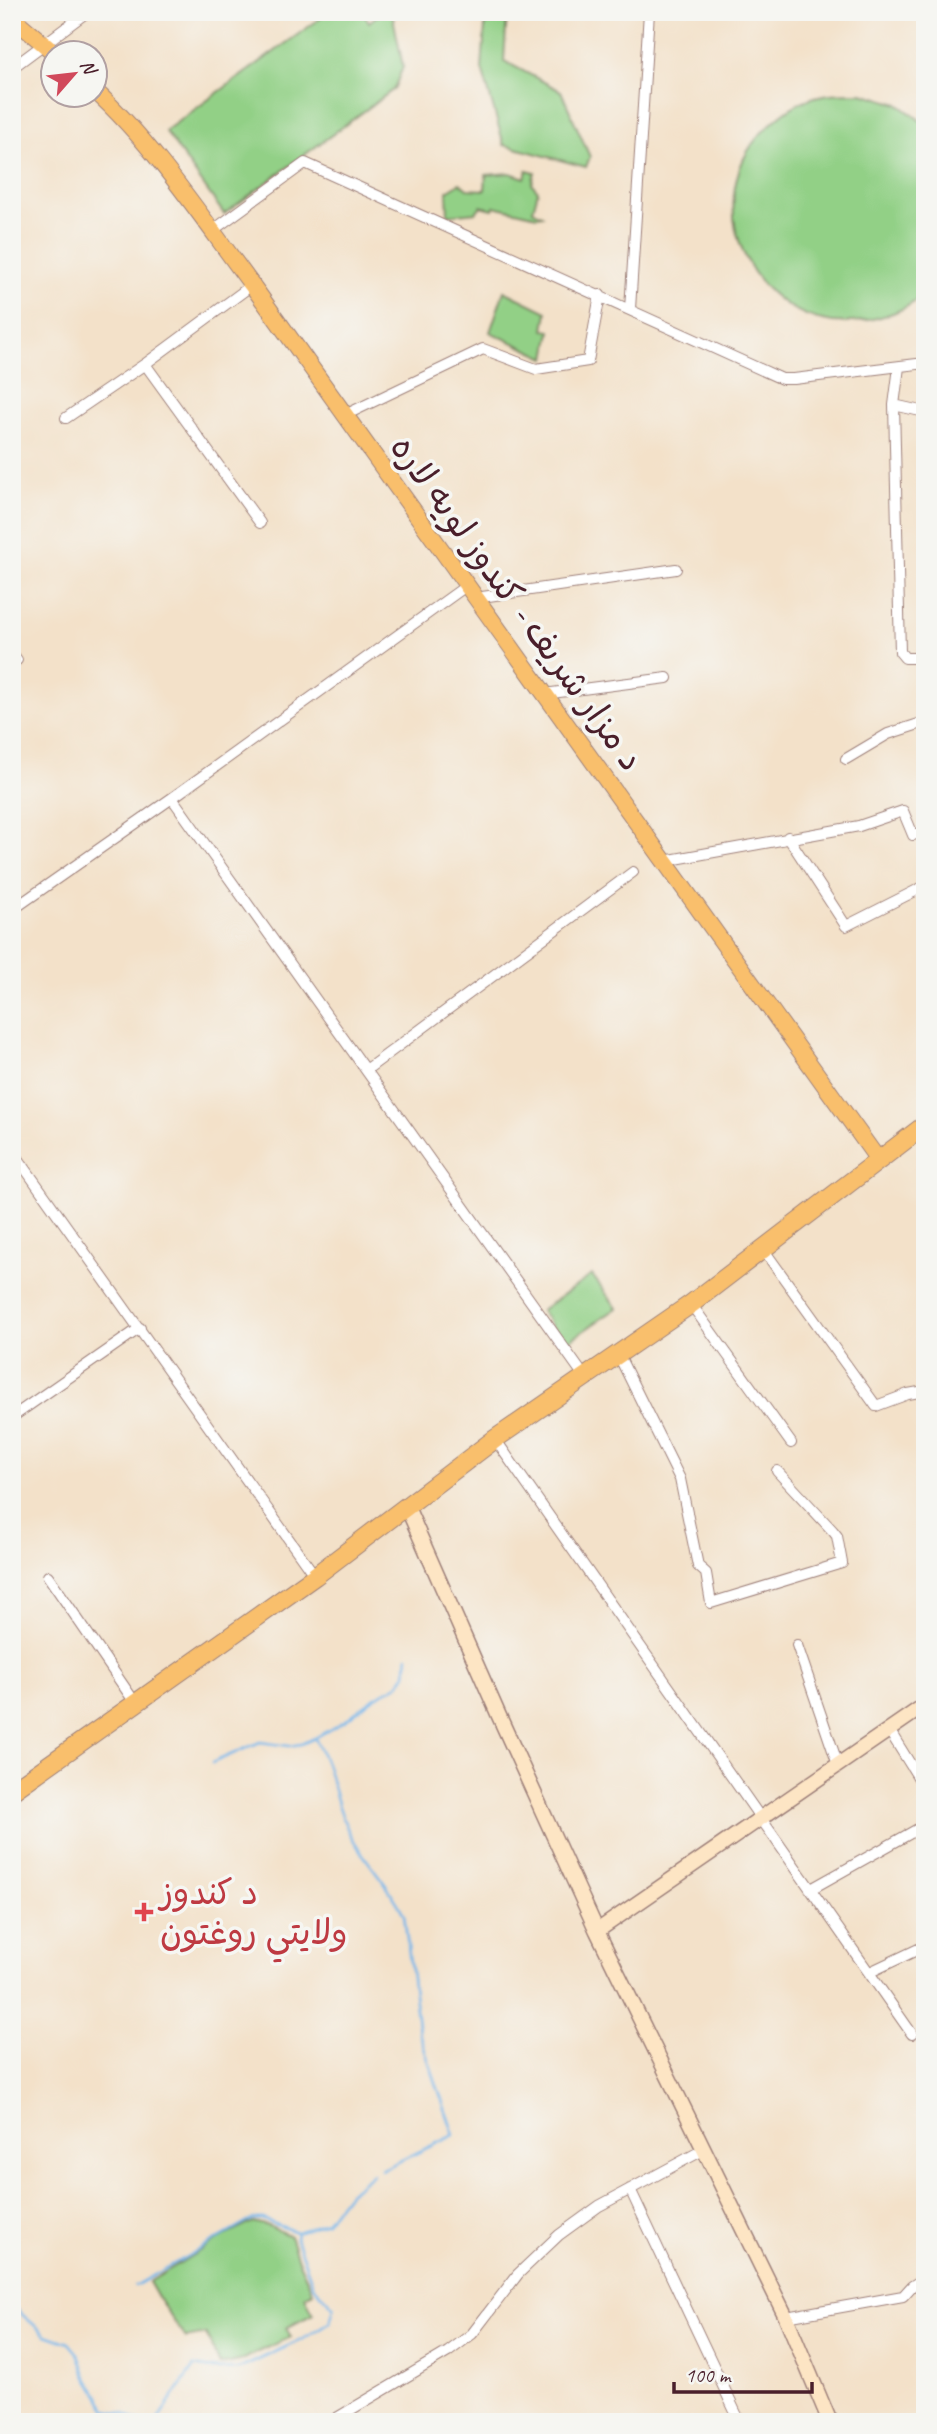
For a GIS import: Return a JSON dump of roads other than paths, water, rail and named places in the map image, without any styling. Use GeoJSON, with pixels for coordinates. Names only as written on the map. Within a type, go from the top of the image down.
{"type":"FeatureCollection","features":[{"type":"Feature","properties":{"kind":"highway"},"geometry":{"type":"LineString","coordinates":[[12,1791],[315,1576],[584,1376],[691,1304],[925,1125]]}},
{"type":"Feature","properties":{"kind":"main road"},"geometry":{"type":"LineString","coordinates":[[12,17],[38,39]]}},
{"type":"Feature","properties":{"kind":"main road","name":"د مزار شریف - کندوز لویه لاره"},"geometry":{"type":"LineString","coordinates":[[108,105],[139,138],[212,231],[879,1161]]}},
{"type":"Feature","properties":{"kind":"street"},"geometry":{"type":"LineString","coordinates":[[60,38],[87,12]]}},
{"type":"Feature","properties":{"kind":"street"},"geometry":{"type":"LineString","coordinates":[[630,309],[649,12]]}},
{"type":"Feature","properties":{"kind":"street"},"geometry":{"type":"LineString","coordinates":[[12,68],[38,55]]}},
{"type":"Feature","properties":{"kind":"street"},"geometry":{"type":"LineString","coordinates":[[212,231],[305,163],[782,379],[925,363]]}},
{"type":"Feature","properties":{"kind":"street"},"geometry":{"type":"LineString","coordinates":[[66,418],[145,364],[251,285]]}},
{"type":"Feature","properties":{"kind":"street"},"geometry":{"type":"LineString","coordinates":[[343,416],[484,349],[536,369],[588,361],[600,295]]}},
{"type":"Feature","properties":{"kind":"street"},"geometry":{"type":"LineString","coordinates":[[145,364],[260,523]]}},
{"type":"Feature","properties":{"kind":"street"},"geometry":{"type":"LineString","coordinates":[[899,367],[894,405],[900,652],[905,658],[925,659]]}},
{"type":"Feature","properties":{"kind":"street"},"geometry":{"type":"LineString","coordinates":[[894,405],[925,412]]}},
{"type":"Feature","properties":{"kind":"street"},"geometry":{"type":"LineString","coordinates":[[12,910],[471,592],[676,569]]}},
{"type":"Feature","properties":{"kind":"street"},"geometry":{"type":"LineString","coordinates":[[544,694],[667,678]]}},
{"type":"Feature","properties":{"kind":"street"},"geometry":{"type":"LineString","coordinates":[[846,759],[888,734],[925,722]]}},
{"type":"Feature","properties":{"kind":"street"},"geometry":{"type":"LineString","coordinates":[[172,798],[584,1376]]}},
{"type":"Feature","properties":{"kind":"street"},"geometry":{"type":"LineString","coordinates":[[664,861],[859,826],[903,811],[913,835],[925,832]]}},
{"type":"Feature","properties":{"kind":"street"},"geometry":{"type":"LineString","coordinates":[[788,837],[846,926],[925,886]]}},
{"type":"Feature","properties":{"kind":"street"},"geometry":{"type":"LineString","coordinates":[[366,1070],[633,872]]}},
{"type":"Feature","properties":{"kind":"street"},"geometry":{"type":"LineString","coordinates":[[12,1150],[315,1576]]}},
{"type":"Feature","properties":{"kind":"street"},"geometry":{"type":"LineString","coordinates":[[764,1249],[876,1406],[908,1394],[925,1391]]}},
{"type":"Feature","properties":{"kind":"street"},"geometry":{"type":"LineString","coordinates":[[691,1304],[791,1443]]}},
{"type":"Feature","properties":{"kind":"street"},"geometry":{"type":"LineString","coordinates":[[12,1417],[140,1328]]}},
{"type":"Feature","properties":{"kind":"street"},"geometry":{"type":"LineString","coordinates":[[618,1354],[680,1479],[698,1566],[706,1573],[711,1604],[842,1563],[837,1536],[776,1471]]}},
{"type":"Feature","properties":{"kind":"street"},"geometry":{"type":"LineString","coordinates":[[495,1440],[912,2034]]}},
{"type":"Feature","properties":{"kind":"street"},"geometry":{"type":"LineString","coordinates":[[407,1507],[597,1931],[786,2317],[830,2422]]}},
{"type":"Feature","properties":{"kind":"street"},"geometry":{"type":"LineString","coordinates":[[48,1576],[136,1704]]}},
{"type":"Feature","properties":{"kind":"street"},"geometry":{"type":"LineString","coordinates":[[797,1645],[838,1765]]}},
{"type":"Feature","properties":{"kind":"street"},"geometry":{"type":"LineString","coordinates":[[597,1931],[925,1706]]}},
{"type":"Feature","properties":{"kind":"street"},"geometry":{"type":"LineString","coordinates":[[889,1730],[925,1788]]}},
{"type":"Feature","properties":{"kind":"street"},"geometry":{"type":"LineString","coordinates":[[811,1889],[925,1825]]}},
{"type":"Feature","properties":{"kind":"street"},"geometry":{"type":"LineString","coordinates":[[870,1972],[925,1946]]}},
{"type":"Feature","properties":{"kind":"street"},"geometry":{"type":"LineString","coordinates":[[330,2422],[448,2352],[472,2334],[518,2274],[540,2251],[599,2206],[704,2150]]}},
{"type":"Feature","properties":{"kind":"street"},"geometry":{"type":"LineString","coordinates":[[631,2189],[740,2422]]}},
{"type":"Feature","properties":{"kind":"street"},"geometry":{"type":"LineString","coordinates":[[786,2317],[903,2296],[925,2278]]}},
{"type":"Feature","properties":{"kind":"waterway"},"geometry":{"type":"LineString","coordinates":[[212,1763],[260,1742],[289,1746],[315,1738],[398,1685],[406,1674],[408,1656]]}},
{"type":"Feature","properties":{"kind":"waterway"},"geometry":{"type":"LineString","coordinates":[[315,1738],[346,1826],[404,1915],[419,2033],[454,2135],[381,2170]]}},
{"type":"Feature","properties":{"kind":"waterway"},"geometry":{"type":"LineString","coordinates":[[156,2422],[194,2366],[218,2370],[239,2369],[303,2339],[330,2322],[334,2308],[313,2285],[296,2239],[297,2232],[326,2222],[348,2193],[373,2174]]}},
{"type":"Feature","properties":{"kind":"waterway"},"geometry":{"type":"LineString","coordinates":[[135,2286],[253,2219],[262,2219],[296,2232]]}},
{"type":"Feature","properties":{"kind":"waterway"},"geometry":{"type":"LineString","coordinates":[[12,2306],[46,2335],[69,2343],[79,2355],[86,2375],[107,2410],[125,2414],[140,2422]]}},
{"type":"Feature","properties":{"kind":"place","name":"د کندوز ولایتي روغتون"},"geometry":{"type":"Point","coordinates":[144,1912]}}]}
